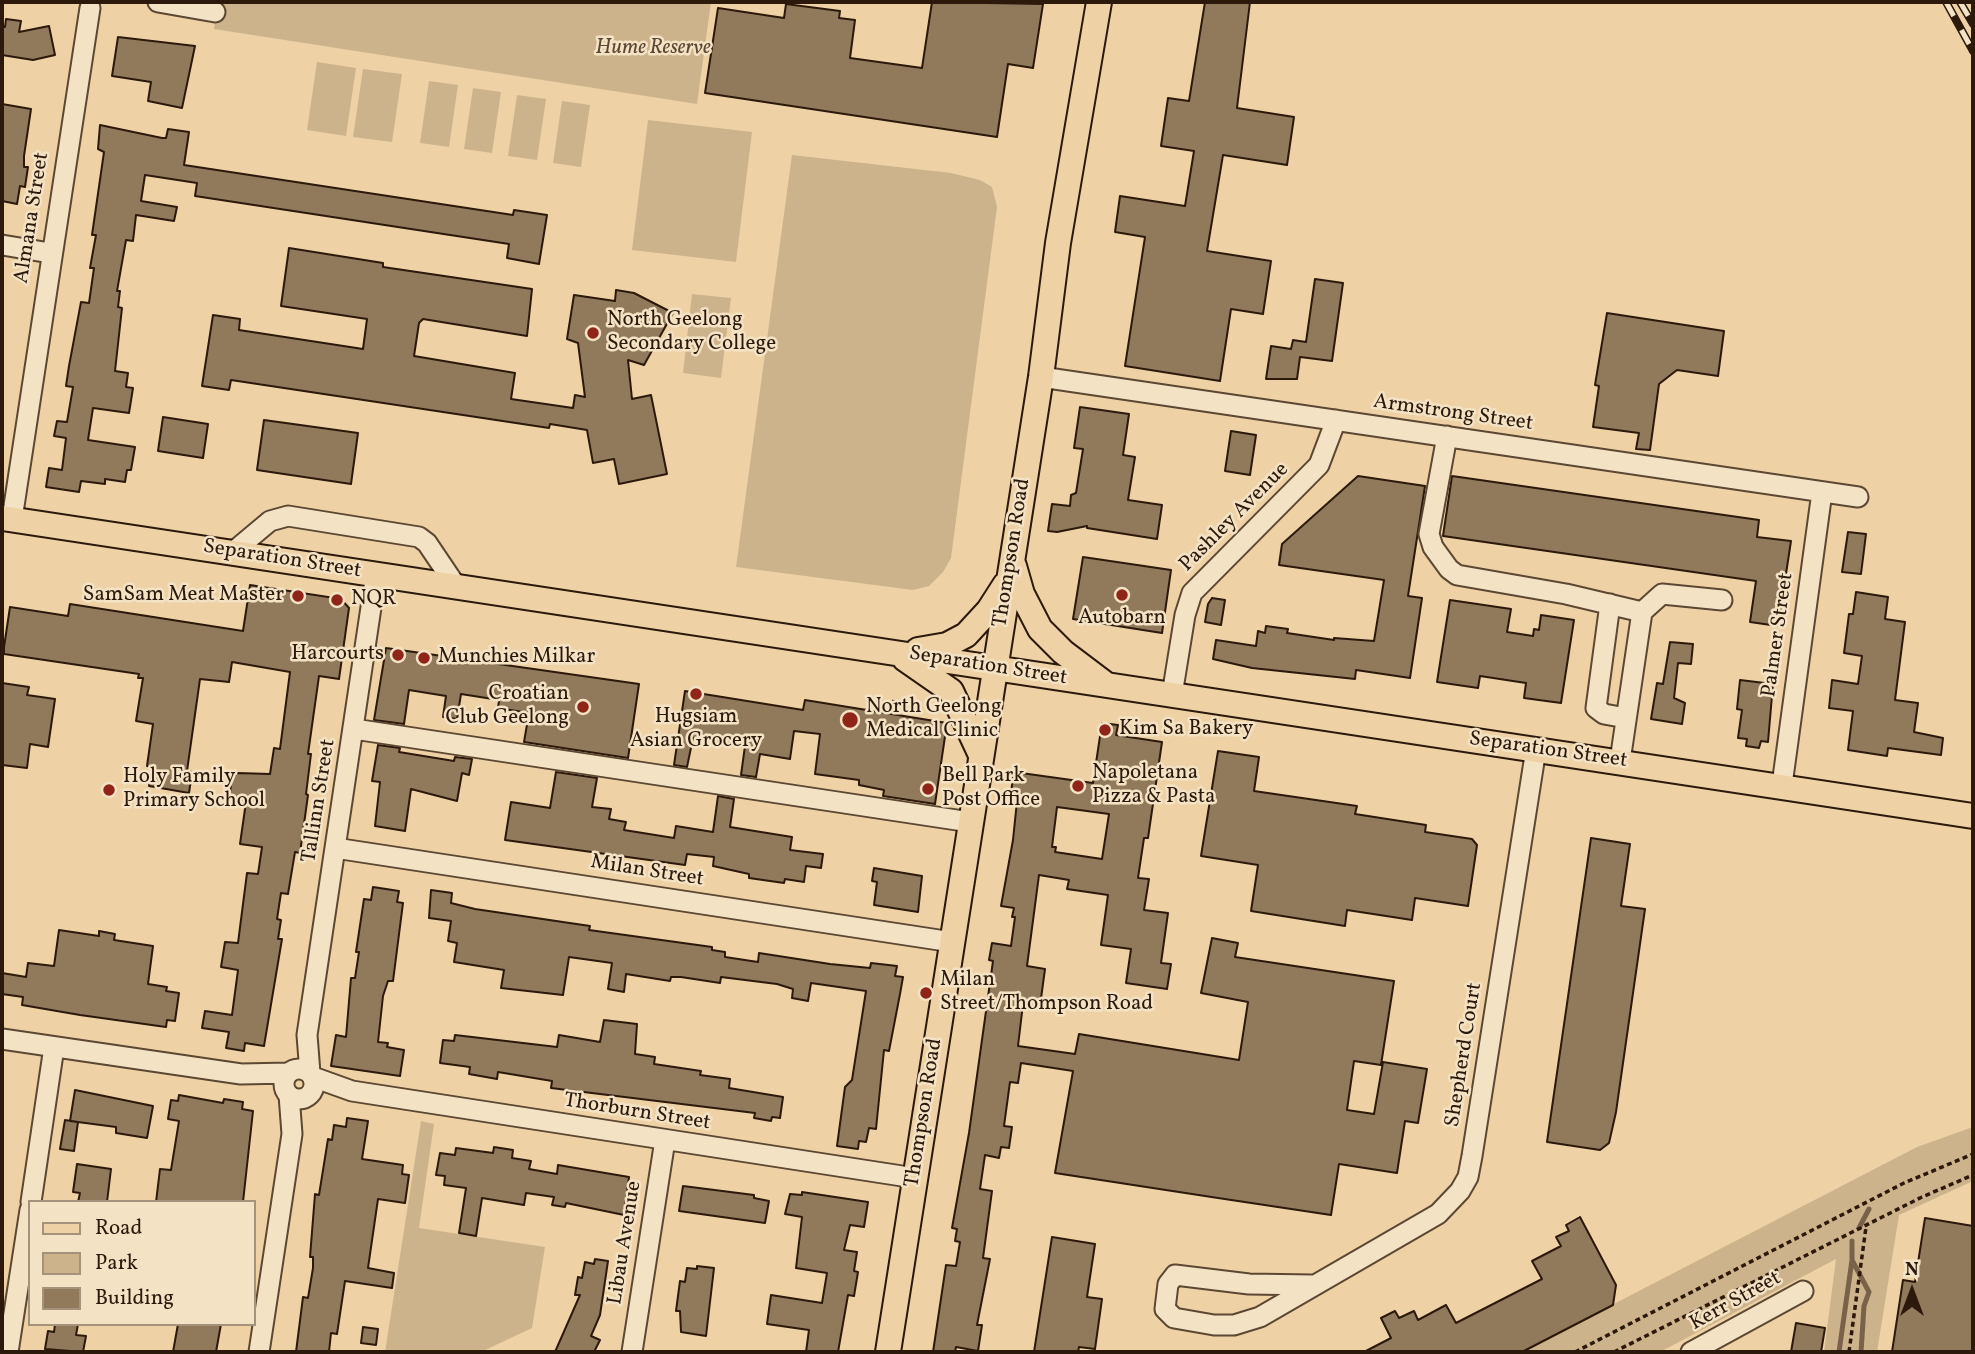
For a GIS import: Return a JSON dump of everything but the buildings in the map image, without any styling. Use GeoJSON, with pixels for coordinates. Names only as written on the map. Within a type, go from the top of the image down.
{"type":"FeatureCollection","features":[{"type":"Feature","properties":{"kind":"main road","name":"Thompson Road"},"geometry":{"type":"LineString","coordinates":[[888,1352],[1041,377],[1058,243],[1099,2]]}},
{"type":"Feature","properties":{"kind":"main road","name":"Separation Street"},"geometry":{"type":"LineString","coordinates":[[7,518],[1973,816]]}},
{"type":"Feature","properties":{"kind":"main road"},"geometry":{"type":"LineString","coordinates":[[895,652],[942,646],[960,638],[984,616],[1011,568]]}},
{"type":"Feature","properties":{"kind":"main road"},"geometry":{"type":"LineString","coordinates":[[1011,568],[1040,629],[1063,652],[1105,684]]}},
{"type":"Feature","properties":{"kind":"main road"},"geometry":{"type":"LineString","coordinates":[[895,652],[925,670],[951,691],[980,754]]}},
{"type":"Feature","properties":{"kind":"street"},"geometry":{"type":"LineString","coordinates":[[158,2],[215,12]]}},
{"type":"Feature","properties":{"kind":"street","name":"Almana Street"},"geometry":{"type":"LineString","coordinates":[[7,518],[91,4]]}},
{"type":"Feature","properties":{"kind":"street"},"geometry":{"type":"LineString","coordinates":[[2,244],[50,253]]}},
{"type":"Feature","properties":{"kind":"street","name":"Armstrong Street"},"geometry":{"type":"LineString","coordinates":[[1041,377],[1858,497]]}},
{"type":"Feature","properties":{"kind":"street","name":"Pashley Avenue"},"geometry":{"type":"LineString","coordinates":[[1172,695],[1185,614],[1192,593],[1319,465],[1336,420]]}},
{"type":"Feature","properties":{"kind":"street"},"geometry":{"type":"LineString","coordinates":[[1447,436],[1429,534],[1433,547],[1449,569],[1457,575],[1643,612]]}},
{"type":"Feature","properties":{"kind":"street","name":"Palmer Street"},"geometry":{"type":"LineString","coordinates":[[1782,785],[1822,492]]}},
{"type":"Feature","properties":{"kind":"street"},"geometry":{"type":"LineString","coordinates":[[233,552],[270,521],[288,516],[419,537],[427,543],[456,586]]}},
{"type":"Feature","properties":{"kind":"street","name":"Tallinn Street"},"geometry":{"type":"LineString","coordinates":[[259,1352],[376,574]]}},
{"type":"Feature","properties":{"kind":"street"},"geometry":{"type":"LineString","coordinates":[[1620,761],[1643,612],[1662,594],[1722,600]]}},
{"type":"Feature","properties":{"kind":"street"},"geometry":{"type":"LineString","coordinates":[[1610,604],[1596,708],[1604,714],[1626,718]]}},
{"type":"Feature","properties":{"kind":"street"},"geometry":{"type":"LineString","coordinates":[[354,729],[970,822]]}},
{"type":"Feature","properties":{"kind":"street","name":"Shepherd Court"},"geometry":{"type":"LineString","coordinates":[[1312,1285],[1249,1284],[1175,1275],[1168,1284],[1165,1307],[1174,1318],[1234,1325],[1261,1317],[1438,1214],[1451,1203],[1468,1177],[1536,749]]}},
{"type":"Feature","properties":{"kind":"street","name":"Milan Street"},"geometry":{"type":"LineString","coordinates":[[335,848],[952,942]]}},
{"type":"Feature","properties":{"kind":"street","name":"Thorburn Street"},"geometry":{"type":"LineString","coordinates":[[2,1039],[915,1178]]}},
{"type":"Feature","properties":{"kind":"street"},"geometry":{"type":"LineString","coordinates":[[31,1200],[54,1047]]}},
{"type":"Feature","properties":{"kind":"street","name":"Libau Avenue"},"geometry":{"type":"LineString","coordinates":[[632,1352],[665,1140]]}},
{"type":"Feature","properties":{"kind":"street"},"geometry":{"type":"LineString","coordinates":[[8,1352],[28,1223]]}},
{"type":"Feature","properties":{"kind":"street","name":"Kerr Street"},"geometry":{"type":"LineString","coordinates":[[1690,1352],[1803,1291]]}},
{"type":"Feature","properties":{"kind":"path"},"geometry":{"type":"LineString","coordinates":[[891,713],[894,700]]}},
{"type":"Feature","properties":{"kind":"path"},"geometry":{"type":"LineString","coordinates":[[1575,1352],[1904,1182],[1973,1154]]}},
{"type":"Feature","properties":{"kind":"path"},"geometry":{"type":"LineString","coordinates":[[1614,1352],[1973,1175]]}},
{"type":"Feature","properties":{"kind":"path"},"geometry":{"type":"LineString","coordinates":[[1850,1352],[1866,1227]]}},
{"type":"Feature","properties":{"kind":"green space","name":"Hume Reserve"},"geometry":{"type":"Polygon","coordinates":[[[218,2],[711,2],[697,104],[214,29],[218,2]]]}},
{"type":"Feature","properties":{"kind":"green space"},"geometry":{"type":"Polygon","coordinates":[[[317,62],[356,68],[346,136],[307,130],[317,62]]]}},
{"type":"Feature","properties":{"kind":"green space"},"geometry":{"type":"Polygon","coordinates":[[[363,69],[402,74],[392,142],[353,137],[363,69]]]}},
{"type":"Feature","properties":{"kind":"green space"},"geometry":{"type":"Polygon","coordinates":[[[429,81],[458,85],[449,147],[420,143],[429,81]]]}},
{"type":"Feature","properties":{"kind":"green space"},"geometry":{"type":"Polygon","coordinates":[[[473,88],[501,92],[492,153],[464,149],[473,88]]]}},
{"type":"Feature","properties":{"kind":"green space"},"geometry":{"type":"Polygon","coordinates":[[[517,95],[546,99],[537,160],[508,156],[517,95]]]}},
{"type":"Feature","properties":{"kind":"green space"},"geometry":{"type":"Polygon","coordinates":[[[562,101],[590,105],[581,167],[553,163],[562,101]]]}},
{"type":"Feature","properties":{"kind":"green space"},"geometry":{"type":"Polygon","coordinates":[[[648,120],[752,132],[736,262],[632,250],[648,120]]]}},
{"type":"Feature","properties":{"kind":"green space"},"geometry":{"type":"Polygon","coordinates":[[[792,155],[951,173],[980,180],[992,187],[997,207],[951,558],[943,572],[929,586],[913,590],[736,567],[792,155]]]}},
{"type":"Feature","properties":{"kind":"green space"},"geometry":{"type":"Polygon","coordinates":[[[692,294],[731,298],[721,378],[683,373],[692,294]]]}},
{"type":"Feature","properties":{"kind":"green space"},"geometry":{"type":"Polygon","coordinates":[[[421,1121],[434,1124],[419,1228],[545,1247],[532,1328],[481,1352],[385,1352],[421,1121]]]}},
{"type":"Feature","properties":{"kind":"green space"},"geometry":{"type":"Polygon","coordinates":[[[1973,1127],[1973,1181],[1899,1215],[1877,1352],[1824,1352],[1836,1259],[1660,1352],[1521,1352],[1917,1147],[1973,1127]]]}},
{"type":"Feature","properties":{"kind":"waterway"},"geometry":{"type":"LineString","coordinates":[[1859,1228],[1869,1209]]}},
{"type":"Feature","properties":{"kind":"waterway"},"geometry":{"type":"LineString","coordinates":[[1852,1241],[1852,1260],[1869,1292],[1864,1306],[1861,1352]]}},
{"type":"Feature","properties":{"kind":"waterway"},"geometry":{"type":"LineString","coordinates":[[1839,1352],[1852,1260]]}},
{"type":"Feature","properties":{"kind":"railway"},"geometry":{"type":"LineString","coordinates":[[1946,2],[1973,51]]}},
{"type":"Feature","properties":{"kind":"railway"},"geometry":{"type":"LineString","coordinates":[[1960,2],[1973,24]]}},
{"type":"Feature","properties":{"kind":"place","name":"North Geelong Secondary College"},"geometry":{"type":"Point","coordinates":[593,333]}},
{"type":"Feature","properties":{"kind":"place","name":"Autobarn"},"geometry":{"type":"Point","coordinates":[1122,595]}},
{"type":"Feature","properties":{"kind":"place","name":"SamSam Meat Master"},"geometry":{"type":"Point","coordinates":[298,596]}},
{"type":"Feature","properties":{"kind":"place","name":"NQR"},"geometry":{"type":"Point","coordinates":[337,600]}},
{"type":"Feature","properties":{"kind":"place","name":"Harcourts"},"geometry":{"type":"Point","coordinates":[398,655]}},
{"type":"Feature","properties":{"kind":"place","name":"Munchies Milkar"},"geometry":{"type":"Point","coordinates":[424,658]}},
{"type":"Feature","properties":{"kind":"place","name":"Hugsiam Asian Grocery"},"geometry":{"type":"Point","coordinates":[696,694]}},
{"type":"Feature","properties":{"kind":"place","name":"Croatian Club Geelong"},"geometry":{"type":"Point","coordinates":[583,707]}},
{"type":"Feature","properties":{"kind":"place","name":"North Geelong Medical Clinic"},"geometry":{"type":"Point","coordinates":[850,720]}},
{"type":"Feature","properties":{"kind":"place","name":"Kim Sa Bakery"},"geometry":{"type":"Point","coordinates":[1105,730]}},
{"type":"Feature","properties":{"kind":"place","name":"Napoletana Pizza & Pasta"},"geometry":{"type":"Point","coordinates":[1078,786]}},
{"type":"Feature","properties":{"kind":"place","name":"Bell Park Post Office"},"geometry":{"type":"Point","coordinates":[928,789]}},
{"type":"Feature","properties":{"kind":"place","name":"Holy Family Primary School"},"geometry":{"type":"Point","coordinates":[109,790]}},
{"type":"Feature","properties":{"kind":"place","name":"Milan Street/Thompson Road"},"geometry":{"type":"Point","coordinates":[926,993]}}]}
